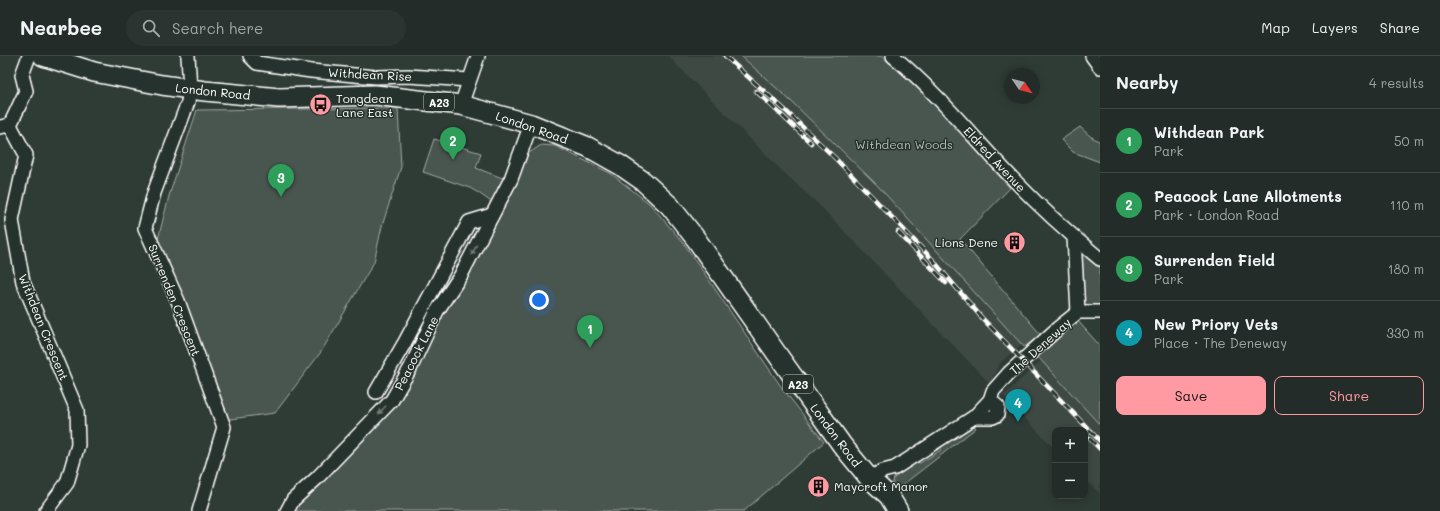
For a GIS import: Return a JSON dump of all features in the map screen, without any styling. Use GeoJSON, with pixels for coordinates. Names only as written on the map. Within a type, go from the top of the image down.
{"type":"FeatureCollection","features":[{"type":"Feature","properties":{"kind":"highway","name":"London Road"},"geometry":{"type":"LineString","coordinates":[[43,56],[94,72],[190,89],[279,98],[375,95],[461,105],[531,124],[588,147],[620,165],[647,184],[670,206],[696,239],[842,445],[869,478],[889,496],[898,511]]}},
{"type":"Feature","properties":{"kind":"highway","name":"London Road"},"geometry":{"type":"LineString","coordinates":[[869,478],[871,491],[884,511]]}},
{"type":"Feature","properties":{"kind":"street"},"geometry":{"type":"LineString","coordinates":[[5,126],[26,92],[22,75],[30,56]]}},
{"type":"Feature","properties":{"kind":"street","name":"Surrenden Crescent"},"geometry":{"type":"LineString","coordinates":[[188,56],[190,89],[188,102],[154,193],[145,228],[178,301],[224,427],[199,511]]}},
{"type":"Feature","properties":{"kind":"street","name":"Withdean Rise"},"geometry":{"type":"LineString","coordinates":[[250,56],[257,63],[330,73],[376,77],[408,76],[469,80]]}},
{"type":"Feature","properties":{"kind":"street"},"geometry":{"type":"LineString","coordinates":[[461,105],[478,56]]}},
{"type":"Feature","properties":{"kind":"street","name":"Eldred Avenue"},"geometry":{"type":"LineString","coordinates":[[893,56],[949,109],[1017,183],[1074,237],[1100,259]]}},
{"type":"Feature","properties":{"kind":"street"},"geometry":{"type":"LineString","coordinates":[[1092,56],[1100,67]]}},
{"type":"Feature","properties":{"kind":"street","name":"Peacock Lane"},"geometry":{"type":"LineString","coordinates":[[287,511],[293,500],[317,478],[392,400],[411,367],[437,311],[461,275],[511,179],[531,124]]}},
{"type":"Feature","properties":{"kind":"street","name":"Withdean Crescent"},"geometry":{"type":"LineString","coordinates":[[5,126],[26,155],[12,220],[23,282],[77,410],[78,445],[67,483],[46,511]]}},
{"type":"Feature","properties":{"kind":"street","name":"Peacock Lane"},"geometry":{"type":"LineString","coordinates":[[376,392],[405,342],[469,222],[492,215]]}},
{"type":"Feature","properties":{"kind":"street","name":"The Deneway"},"geometry":{"type":"LineString","coordinates":[[1074,237],[1078,312]]}},
{"type":"Feature","properties":{"kind":"street","name":"The Deneway"},"geometry":{"type":"LineString","coordinates":[[869,478],[883,471],[895,468],[974,417],[990,400],[993,391],[1009,373],[1058,328],[1078,312],[1100,312]]}},
{"type":"Feature","properties":{"kind":"street","name":"The Deneway"},"geometry":{"type":"LineString","coordinates":[[884,491],[886,481],[895,468]]}},
{"type":"Feature","properties":{"kind":"shaded area"},"geometry":{"type":"Polygon","coordinates":[[[668,56],[767,56],[1022,344],[999,364],[990,384],[822,208],[779,168],[668,56]]]}},
{"type":"Feature","properties":{"kind":"shaded area"},"geometry":{"type":"Polygon","coordinates":[[[1043,359],[1100,395],[1100,493],[1088,483],[1088,427],[1052,427],[1052,446],[1003,396],[1043,359]]]}},
{"type":"Feature","properties":{"kind":"green space","name":"Withdean Woods"},"geometry":{"type":"Polygon","coordinates":[[[741,56],[881,56],[899,70],[933,102],[1010,188],[960,239],[1041,335],[1024,347],[878,186],[793,103],[741,56]]]}},
{"type":"Feature","properties":{"kind":"green space"},"geometry":{"type":"Polygon","coordinates":[[[398,108],[401,167],[382,226],[374,262],[321,352],[275,413],[223,420],[157,243],[169,196],[197,110],[398,108]]]}},
{"type":"Feature","properties":{"kind":"green space"},"geometry":{"type":"Polygon","coordinates":[[[1080,127],[1100,142],[1100,162],[1073,152],[1061,140],[1080,127]]]}},
{"type":"Feature","properties":{"kind":"green space"},"geometry":{"type":"Polygon","coordinates":[[[434,139],[481,153],[476,168],[505,179],[494,204],[470,188],[423,172],[434,139]]]}},
{"type":"Feature","properties":{"kind":"green space"},"geometry":{"type":"Polygon","coordinates":[[[541,145],[555,146],[610,173],[650,204],[685,245],[780,385],[824,442],[744,511],[293,511],[403,396],[442,311],[526,155],[541,145]]]}},
{"type":"Feature","properties":{"kind":"green space"},"geometry":{"type":"Polygon","coordinates":[[[1083,252],[1100,265],[1100,306],[1084,305],[1081,253],[1083,252]]]}},
{"type":"Feature","properties":{"kind":"green space"},"geometry":{"type":"Polygon","coordinates":[[[1078,321],[1100,346],[1100,425],[1038,357],[1078,321]]]}},
{"type":"Feature","properties":{"kind":"green space"},"geometry":{"type":"Polygon","coordinates":[[[973,425],[976,428],[896,490],[892,485],[894,478],[916,462],[920,463],[941,450],[941,446],[973,425]]]}},
{"type":"Feature","properties":{"kind":"railway"},"geometry":{"type":"LineString","coordinates":[[725,56],[834,157],[932,259],[982,318],[1100,441]]}},
{"type":"Feature","properties":{"kind":"railway"},"geometry":{"type":"LineString","coordinates":[[756,91],[811,143]]}},
{"type":"Feature","properties":{"kind":"railway"},"geometry":{"type":"LineString","coordinates":[[898,232],[946,283]]}},
{"type":"Feature","properties":{"kind":"railway"},"geometry":{"type":"LineString","coordinates":[[1089,438],[1100,449]]}},
{"type":"Feature","properties":{"kind":"place","name":"Tongdean Lane East"},"geometry":{"type":"Point","coordinates":[321,105]}},
{"type":"Feature","properties":{"kind":"place","name":"Peacock Lane Allotments"},"geometry":{"type":"Point","coordinates":[453,160]}},
{"type":"Feature","properties":{"kind":"place","name":"Surrenden Field"},"geometry":{"type":"Point","coordinates":[281,197]}},
{"type":"Feature","properties":{"kind":"place","name":"Lions Dene"},"geometry":{"type":"Point","coordinates":[1014,242]}},
{"type":"Feature","properties":{"kind":"place","name":"Withdean Park"},"geometry":{"type":"Point","coordinates":[590,348]}},
{"type":"Feature","properties":{"kind":"place","name":"New Priory Vets"},"geometry":{"type":"Point","coordinates":[1018,422]}},
{"type":"Feature","properties":{"kind":"place","name":"Maycroft Manor"},"geometry":{"type":"Point","coordinates":[818,486]}}]}
